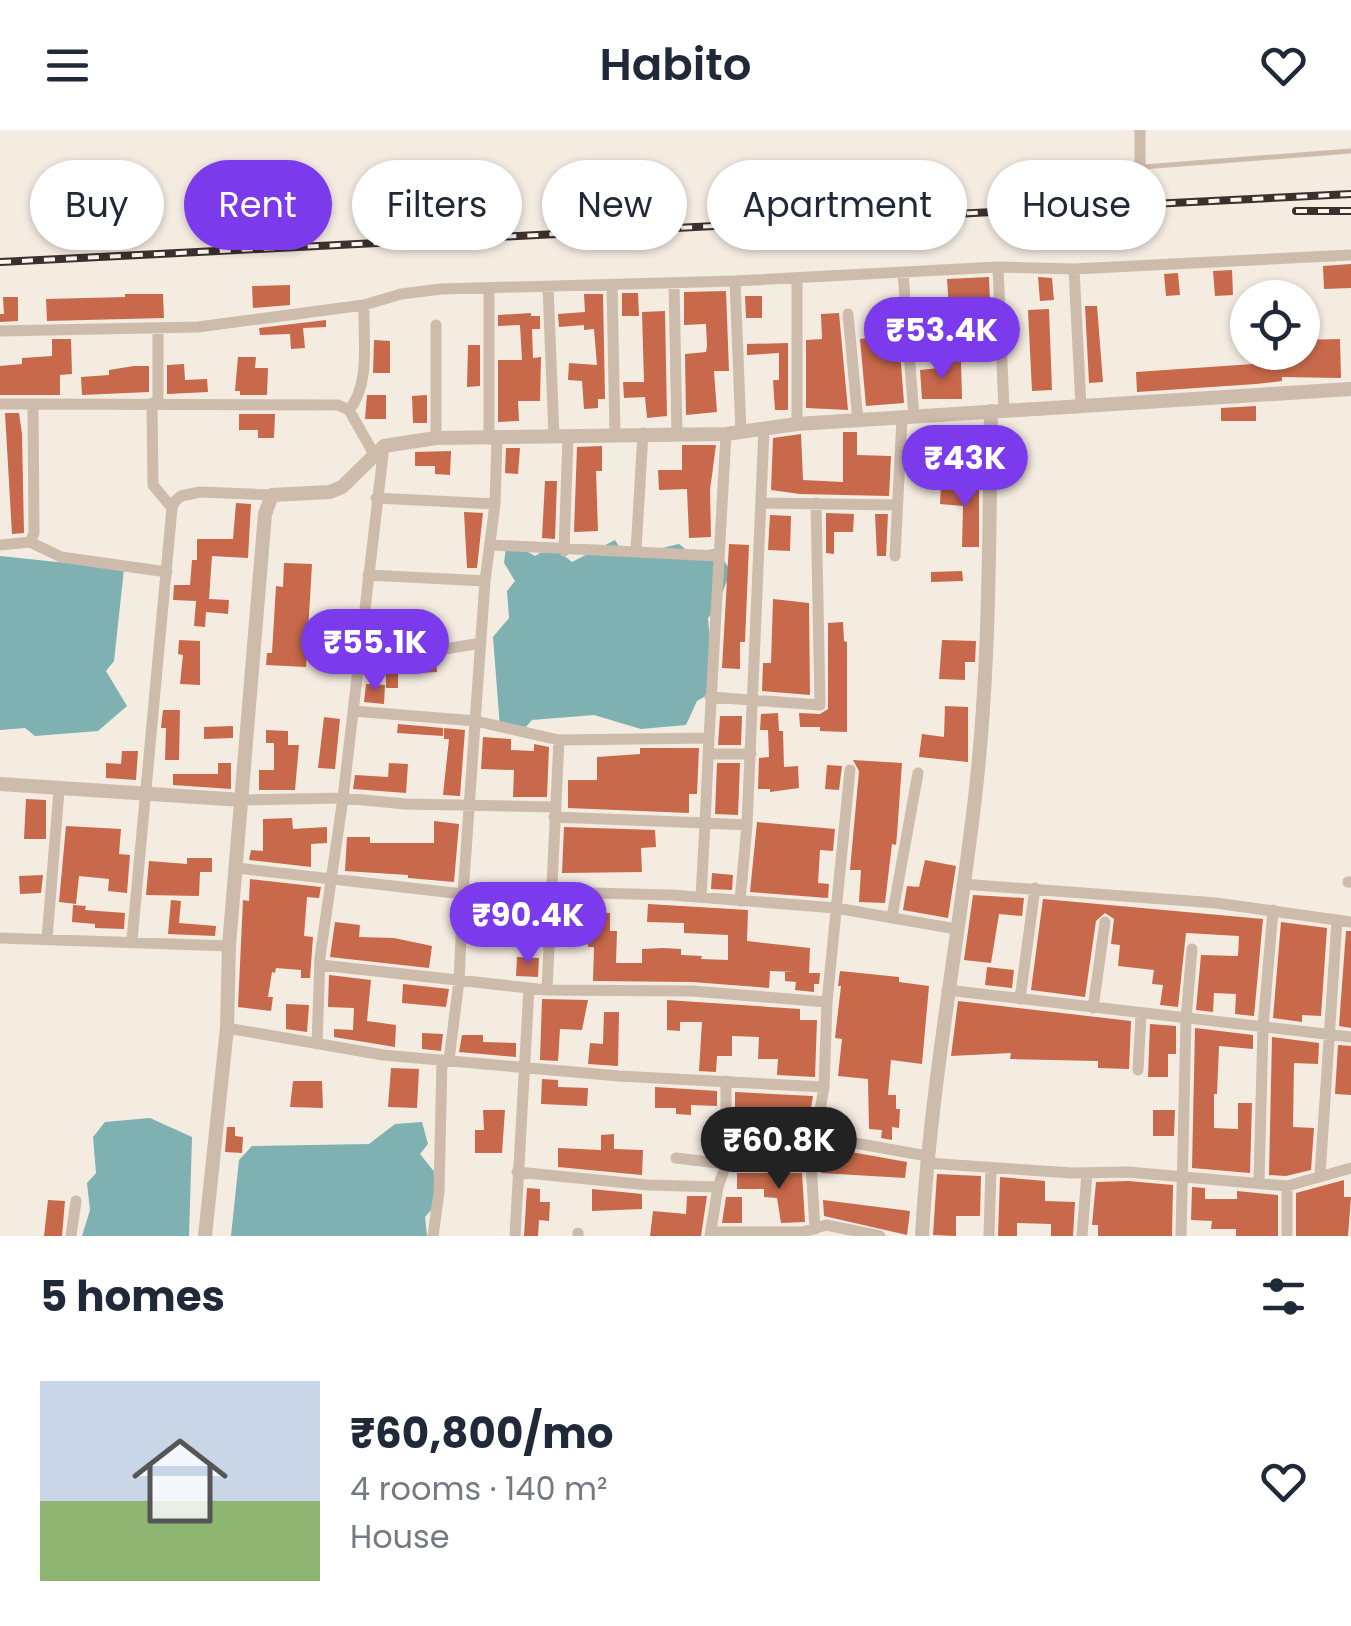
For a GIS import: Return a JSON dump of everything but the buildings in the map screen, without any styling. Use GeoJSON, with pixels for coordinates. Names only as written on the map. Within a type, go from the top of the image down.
{"type":"FeatureCollection","features":[{"type":"Feature","properties":{"kind":"street"},"geometry":{"type":"LineString","coordinates":[[1140,130],[1140,160]]}},
{"type":"Feature","properties":{"kind":"street"},"geometry":{"type":"LineString","coordinates":[[0,331],[158,330],[364,305],[440,289],[797,279],[998,267],[1074,270],[1351,255]]}},
{"type":"Feature","properties":{"kind":"street"},"geometry":{"type":"LineString","coordinates":[[922,1236],[927,1159],[974,807],[988,656],[998,267]]}},
{"type":"Feature","properties":{"kind":"street"},"geometry":{"type":"LineString","coordinates":[[1074,270],[1081,406]]}},
{"type":"Feature","properties":{"kind":"street"},"geometry":{"type":"LineString","coordinates":[[895,556],[908,418],[903,274]]}},
{"type":"Feature","properties":{"kind":"street"},"geometry":{"type":"LineString","coordinates":[[797,279],[797,424]]}},
{"type":"Feature","properties":{"kind":"street"},"geometry":{"type":"LineString","coordinates":[[701,898],[718,556],[734,433],[735,281]]}},
{"type":"Feature","properties":{"kind":"street"},"geometry":{"type":"LineString","coordinates":[[674,283],[677,434]]}},
{"type":"Feature","properties":{"kind":"street"},"geometry":{"type":"LineString","coordinates":[[612,285],[614,434]]}},
{"type":"Feature","properties":{"kind":"street"},"geometry":{"type":"LineString","coordinates":[[548,287],[561,436],[564,550]]}},
{"type":"Feature","properties":{"kind":"street"},"geometry":{"type":"LineString","coordinates":[[432,1236],[439,1192],[446,1060],[458,981],[486,580],[496,504],[489,289]]}},
{"type":"Feature","properties":{"kind":"street"},"geometry":{"type":"LineString","coordinates":[[349,410],[358,400],[362,383],[364,305]]}},
{"type":"Feature","properties":{"kind":"street"},"geometry":{"type":"LineString","coordinates":[[848,314],[858,420]]}},
{"type":"Feature","properties":{"kind":"street"},"geometry":{"type":"LineString","coordinates":[[436,325],[436,438]]}},
{"type":"Feature","properties":{"kind":"street"},"geometry":{"type":"LineString","coordinates":[[158,330],[154,484],[172,508]]}},
{"type":"Feature","properties":{"kind":"street"},"geometry":{"type":"LineString","coordinates":[[132,940],[172,508],[175,500],[189,493],[318,493],[342,487],[379,450],[436,438],[734,433],[797,424],[1351,389]]}},
{"type":"Feature","properties":{"kind":"street"},"geometry":{"type":"LineString","coordinates":[[0,404],[338,406],[349,410],[379,450],[353,712],[321,965],[317,1044]]}},
{"type":"Feature","properties":{"kind":"street"},"geometry":{"type":"LineString","coordinates":[[30,542],[34,527],[33,404]]}},
{"type":"Feature","properties":{"kind":"street"},"geometry":{"type":"LineString","coordinates":[[740,901],[754,700],[764,429]]}},
{"type":"Feature","properties":{"kind":"street"},"geometry":{"type":"LineString","coordinates":[[636,552],[644,434]]}},
{"type":"Feature","properties":{"kind":"street"},"geometry":{"type":"LineString","coordinates":[[205,1236],[227,1028],[228,946],[266,514],[272,495]]}},
{"type":"Feature","properties":{"kind":"street"},"geometry":{"type":"LineString","coordinates":[[376,498],[496,504]]}},
{"type":"Feature","properties":{"kind":"street"},"geometry":{"type":"LineString","coordinates":[[762,502],[898,506]]}},
{"type":"Feature","properties":{"kind":"street"},"geometry":{"type":"LineString","coordinates":[[710,697],[820,705],[816,503]]}},
{"type":"Feature","properties":{"kind":"street"},"geometry":{"type":"LineString","coordinates":[[0,546],[30,542],[61,556],[167,572]]}},
{"type":"Feature","properties":{"kind":"street"},"geometry":{"type":"LineString","coordinates":[[490,545],[718,556]]}},
{"type":"Feature","properties":{"kind":"street"},"geometry":{"type":"LineString","coordinates":[[368,575],[486,580]]}},
{"type":"Feature","properties":{"kind":"street"},"geometry":{"type":"LineString","coordinates":[[359,657],[391,658],[481,643]]}},
{"type":"Feature","properties":{"kind":"street"},"geometry":{"type":"LineString","coordinates":[[353,712],[476,721],[559,740],[709,738]]}},
{"type":"Feature","properties":{"kind":"street"},"geometry":{"type":"LineString","coordinates":[[547,990],[559,740]]}},
{"type":"Feature","properties":{"kind":"street"},"geometry":{"type":"LineString","coordinates":[[708,754],[751,754]]}},
{"type":"Feature","properties":{"kind":"street"},"geometry":{"type":"LineString","coordinates":[[814,1229],[811,1164],[824,1086],[827,1002],[850,770]]}},
{"type":"Feature","properties":{"kind":"street"},"geometry":{"type":"LineString","coordinates":[[892,917],[918,773]]}},
{"type":"Feature","properties":{"kind":"street"},"geometry":{"type":"LineString","coordinates":[[0,784],[242,800],[343,798],[747,825]]}},
{"type":"Feature","properties":{"kind":"street"},"geometry":{"type":"LineString","coordinates":[[47,939],[59,790]]}},
{"type":"Feature","properties":{"kind":"street"},"geometry":{"type":"LineString","coordinates":[[237,868],[463,894]]}},
{"type":"Feature","properties":{"kind":"street"},"geometry":{"type":"LineString","coordinates":[[962,884],[1273,910],[1351,922]]}},
{"type":"Feature","properties":{"kind":"street"},"geometry":{"type":"LineString","coordinates":[[1020,999],[1035,888]]}},
{"type":"Feature","properties":{"kind":"street"},"geometry":{"type":"LineString","coordinates":[[551,892],[836,908],[956,928]]}},
{"type":"Feature","properties":{"kind":"street"},"geometry":{"type":"LineString","coordinates":[[1259,1182],[1263,1027],[1273,910]]}},
{"type":"Feature","properties":{"kind":"street"},"geometry":{"type":"LineString","coordinates":[[1320,1175],[1337,920]]}},
{"type":"Feature","properties":{"kind":"street"},"geometry":{"type":"LineString","coordinates":[[1093,1008],[1105,922]]}},
{"type":"Feature","properties":{"kind":"street"},"geometry":{"type":"LineString","coordinates":[[0,938],[228,946]]}},
{"type":"Feature","properties":{"kind":"street"},"geometry":{"type":"LineString","coordinates":[[1181,1236],[1186,1019],[1192,949]]}},
{"type":"Feature","properties":{"kind":"street"},"geometry":{"type":"LineString","coordinates":[[321,965],[547,990],[692,990],[827,1002]]}},
{"type":"Feature","properties":{"kind":"street"},"geometry":{"type":"LineString","coordinates":[[515,1236],[530,988]]}},
{"type":"Feature","properties":{"kind":"street"},"geometry":{"type":"LineString","coordinates":[[947,990],[1351,1037]]}},
{"type":"Feature","properties":{"kind":"street"},"geometry":{"type":"LineString","coordinates":[[1138,1070],[1141,1014]]}},
{"type":"Feature","properties":{"kind":"street"},"geometry":{"type":"LineString","coordinates":[[227,1028],[383,1055],[524,1068],[824,1086]]}},
{"type":"Feature","properties":{"kind":"street"},"geometry":{"type":"LineString","coordinates":[[726,1081],[726,1164],[718,1187],[711,1234],[832,1226],[880,1236]]}},
{"type":"Feature","properties":{"kind":"street"},"geometry":{"type":"LineString","coordinates":[[816,1136],[991,1168],[1128,1172],[1288,1186],[1351,1168]]}},
{"type":"Feature","properties":{"kind":"street"},"geometry":{"type":"LineString","coordinates":[[676,1158],[726,1164],[811,1164]]}},
{"type":"Feature","properties":{"kind":"street"},"geometry":{"type":"LineString","coordinates":[[989,1236],[991,1168]]}},
{"type":"Feature","properties":{"kind":"street"},"geometry":{"type":"LineString","coordinates":[[517,1172],[648,1185],[718,1187]]}},
{"type":"Feature","properties":{"kind":"street"},"geometry":{"type":"LineString","coordinates":[[1082,1236],[1087,1173]]}},
{"type":"Feature","properties":{"kind":"street"},"geometry":{"type":"LineString","coordinates":[[1287,1236],[1288,1186]]}},
{"type":"Feature","properties":{"kind":"street"},"geometry":{"type":"LineString","coordinates":[[71,1236],[76,1201]]}},
{"type":"Feature","properties":{"kind":"lane"},"geometry":{"type":"LineString","coordinates":[[1166,165],[1351,152]]}},
{"type":"Feature","properties":{"kind":"water"},"geometry":{"type":"Polygon","coordinates":[[[507,540],[535,556],[552,546],[572,562],[615,540],[626,557],[679,544],[689,552],[716,549],[731,571],[708,618],[714,691],[697,701],[686,725],[641,729],[594,715],[532,720],[523,730],[500,728],[493,637],[509,618],[507,591],[515,581],[504,563],[507,540]]]}},
{"type":"Feature","properties":{"kind":"water"},"geometry":{"type":"Polygon","coordinates":[[[0,556],[124,569],[114,661],[106,671],[127,706],[98,731],[35,736],[25,728],[0,730],[0,556]]]}},
{"type":"Feature","properties":{"kind":"water"},"geometry":{"type":"Polygon","coordinates":[[[150,1118],[192,1137],[189,1236],[82,1236],[90,1210],[87,1183],[96,1173],[93,1137],[105,1122],[150,1118]]]}},
{"type":"Feature","properties":{"kind":"water"},"geometry":{"type":"Polygon","coordinates":[[[422,1122],[428,1144],[420,1154],[440,1179],[438,1202],[425,1217],[427,1236],[231,1236],[239,1160],[252,1146],[369,1144],[395,1124],[422,1122]]]}},
{"type":"Feature","properties":{"kind":"railway"},"geometry":{"type":"LineString","coordinates":[[0,262],[1351,194]]}},
{"type":"Feature","properties":{"kind":"railway"},"geometry":{"type":"LineString","coordinates":[[1296,211],[1351,211]]}}]}
